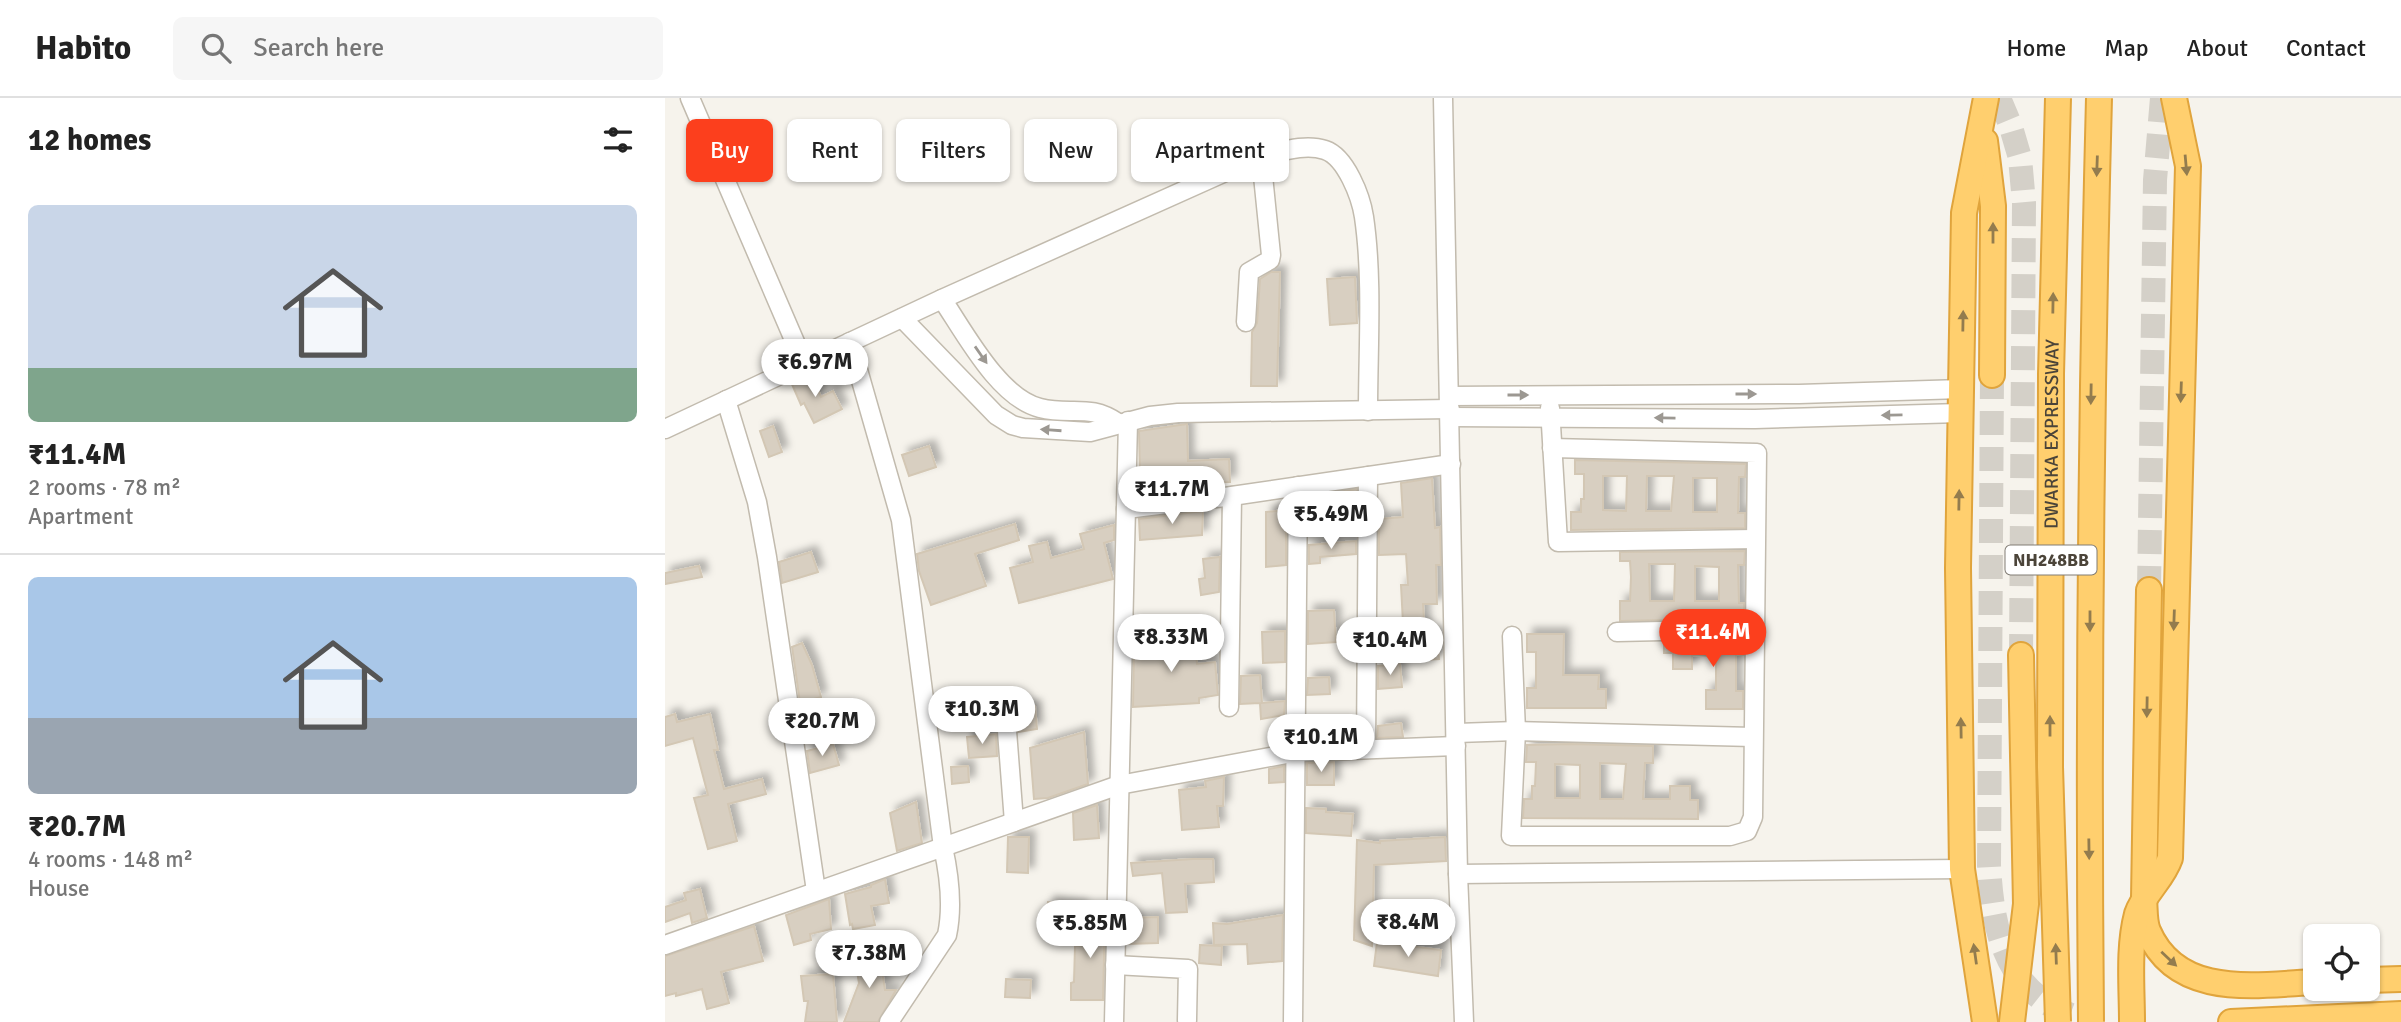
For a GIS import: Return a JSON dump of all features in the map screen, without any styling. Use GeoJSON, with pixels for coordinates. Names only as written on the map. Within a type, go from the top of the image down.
{"type":"FeatureCollection","features":[{"type":"Feature","properties":{"kind":"highway","name":"DWARKA EXPRESSWAY"},"geometry":{"type":"LineString","coordinates":[[2058,98],[2051,374],[2050,768],[2058,1022]]}},
{"type":"Feature","properties":{"kind":"highway","name":"DWARKA EXPRESSWAY"},"geometry":{"type":"LineString","coordinates":[[2091,1022],[2091,419],[2099,98]]}},
{"type":"Feature","properties":{"kind":"highway"},"geometry":{"type":"LineString","coordinates":[[2132,1022],[2133,943],[2138,913],[2170,858],[2171,723],[2188,166],[2175,98]]}},
{"type":"Feature","properties":{"kind":"highway"},"geometry":{"type":"LineString","coordinates":[[1984,110],[1993,206],[1992,375]]}},
{"type":"Feature","properties":{"kind":"highway"},"geometry":{"type":"LineString","coordinates":[[1984,110],[1964,213],[1958,568],[1962,869],[1985,1022]]}},
{"type":"Feature","properties":{"kind":"highway"},"geometry":{"type":"LineString","coordinates":[[2148,590],[2144,899],[2147,929],[2160,951],[2182,971],[2207,982],[2236,986],[2303,983]]}},
{"type":"Feature","properties":{"kind":"highway"},"geometry":{"type":"LineString","coordinates":[[2012,1022],[2026,904],[2021,655]]}},
{"type":"Feature","properties":{"kind":"highway"},"geometry":{"type":"LineString","coordinates":[[2380,980],[2401,979]]}},
{"type":"Feature","properties":{"kind":"highway"},"geometry":{"type":"LineString","coordinates":[[2231,1022],[2401,1014]]}},
{"type":"Feature","properties":{"kind":"street"},"geometry":{"type":"LineString","coordinates":[[690,98],[804,363]]}},
{"type":"Feature","properties":{"kind":"street"},"geometry":{"type":"LineString","coordinates":[[1443,98],[1458,874],[1464,1022]]}},
{"type":"Feature","properties":{"kind":"street"},"geometry":{"type":"LineString","coordinates":[[1289,151],[1306,148],[1331,153],[1355,185],[1364,216],[1367,263],[1368,411]]}},
{"type":"Feature","properties":{"kind":"street"},"geometry":{"type":"LineString","coordinates":[[665,429],[941,299],[1203,182]]}},
{"type":"Feature","properties":{"kind":"street"},"geometry":{"type":"LineString","coordinates":[[1247,323],[1249,272],[1270,260],[1271,255],[1264,182]]}},
{"type":"Feature","properties":{"kind":"street"},"geometry":{"type":"LineString","coordinates":[[941,299],[1000,383],[1015,397],[1038,408],[1065,412],[1095,411],[1123,422]]}},
{"type":"Feature","properties":{"kind":"street"},"geometry":{"type":"LineString","coordinates":[[902,318],[996,415],[1012,425],[1046,430],[1090,432],[1150,416],[1178,413],[1368,411],[1450,407],[1550,395],[1799,394],[1961,401]]}},
{"type":"Feature","properties":{"kind":"street"},"geometry":{"type":"LineString","coordinates":[[851,342],[901,520],[947,867],[950,922],[947,935],[889,1022]]}},
{"type":"Feature","properties":{"kind":"street"},"geometry":{"type":"LineString","coordinates":[[1550,395],[1558,542],[1755,539]]}},
{"type":"Feature","properties":{"kind":"street"},"geometry":{"type":"LineString","coordinates":[[726,400],[757,502],[765,543],[816,891]]}},
{"type":"Feature","properties":{"kind":"street"},"geometry":{"type":"LineString","coordinates":[[1450,407],[1550,416],[1755,419],[1961,401]]}},
{"type":"Feature","properties":{"kind":"street"},"geometry":{"type":"LineString","coordinates":[[1114,1022],[1126,509],[1123,422]]}},
{"type":"Feature","properties":{"kind":"street"},"geometry":{"type":"LineString","coordinates":[[1512,636],[1516,731],[1511,836],[1730,836],[1747,831],[1753,817],[1757,453],[1552,448]]}},
{"type":"Feature","properties":{"kind":"street"},"geometry":{"type":"LineString","coordinates":[[1126,509],[1451,464]]}},
{"type":"Feature","properties":{"kind":"street"},"geometry":{"type":"LineString","coordinates":[[1366,749],[1368,476]]}},
{"type":"Feature","properties":{"kind":"street"},"geometry":{"type":"LineString","coordinates":[[1293,1022],[1298,486]]}},
{"type":"Feature","properties":{"kind":"street"},"geometry":{"type":"LineString","coordinates":[[1229,706],[1232,496]]}},
{"type":"Feature","properties":{"kind":"street"},"geometry":{"type":"LineString","coordinates":[[1617,632],[1754,629]]}},
{"type":"Feature","properties":{"kind":"street"},"geometry":{"type":"LineString","coordinates":[[1006,718],[1014,822]]}},
{"type":"Feature","properties":{"kind":"street"},"geometry":{"type":"LineString","coordinates":[[665,945],[1119,785],[1297,752],[1366,749],[1516,731],[1753,737]]}},
{"type":"Feature","properties":{"kind":"street"},"geometry":{"type":"LineString","coordinates":[[1458,874],[1962,869]]}},
{"type":"Feature","properties":{"kind":"street"},"geometry":{"type":"LineString","coordinates":[[1115,965],[1188,969],[1187,1020]]}},
{"type":"Feature","properties":{"kind":"building"},"geometry":{"type":"Polygon","coordinates":[[[1271,272],[1280,272],[1277,386],[1251,386],[1252,332],[1257,323],[1260,279],[1271,272]]]}},
{"type":"Feature","properties":{"kind":"building"},"geometry":{"type":"Polygon","coordinates":[[[1355,277],[1357,323],[1330,325],[1327,279],[1355,277]]]}},
{"type":"Feature","properties":{"kind":"building"},"geometry":{"type":"Polygon","coordinates":[[[811,374],[821,397],[833,391],[842,409],[814,423],[804,403],[801,405],[791,382],[811,374]]]}},
{"type":"Feature","properties":{"kind":"building"},"geometry":{"type":"Polygon","coordinates":[[[1187,424],[1188,461],[1229,459],[1230,482],[1188,483],[1188,490],[1171,492],[1170,476],[1140,477],[1139,431],[1187,424]]]}},
{"type":"Feature","properties":{"kind":"building"},"geometry":{"type":"Polygon","coordinates":[[[773,426],[782,452],[769,457],[760,431],[773,426]]]}},
{"type":"Feature","properties":{"kind":"building"},"geometry":{"type":"Polygon","coordinates":[[[929,446],[936,467],[909,476],[902,455],[929,446]]]}},
{"type":"Feature","properties":{"kind":"building"},"geometry":{"type":"Polygon","coordinates":[[[1575,460],[1746,464],[1745,477],[1739,477],[1738,513],[1745,513],[1745,528],[1571,530],[1571,512],[1581,512],[1581,499],[1584,499],[1584,474],[1575,474],[1575,460]],[[1603,476],[1603,510],[1626,511],[1627,476],[1603,476]],[[1647,476],[1646,511],[1671,511],[1674,476],[1647,476]],[[1693,478],[1693,512],[1717,512],[1717,478],[1693,478]]]}},
{"type":"Feature","properties":{"kind":"building"},"geometry":{"type":"Polygon","coordinates":[[[1432,478],[1435,528],[1440,527],[1441,565],[1436,565],[1437,604],[1423,604],[1425,634],[1437,633],[1439,659],[1405,661],[1401,585],[1408,585],[1406,554],[1379,555],[1379,519],[1403,517],[1401,483],[1432,478]]]}},
{"type":"Feature","properties":{"kind":"building"},"geometry":{"type":"Polygon","coordinates":[[[1357,489],[1356,501],[1333,503],[1332,493],[1357,489]]]}},
{"type":"Feature","properties":{"kind":"building"},"geometry":{"type":"Polygon","coordinates":[[[1286,510],[1286,565],[1266,567],[1266,512],[1286,510]]]}},
{"type":"Feature","properties":{"kind":"building"},"geometry":{"type":"Polygon","coordinates":[[[1203,511],[1202,535],[1140,540],[1139,519],[1203,511]]]}},
{"type":"Feature","properties":{"kind":"building"},"geometry":{"type":"Polygon","coordinates":[[[1015,524],[1019,540],[975,554],[986,586],[931,605],[919,571],[917,554],[1015,524]]]}},
{"type":"Feature","properties":{"kind":"building"},"geometry":{"type":"Polygon","coordinates":[[[1114,525],[1114,540],[1104,543],[1113,579],[1019,603],[1010,568],[1033,562],[1029,546],[1047,542],[1051,558],[1084,549],[1080,534],[1114,525]]]}},
{"type":"Feature","properties":{"kind":"building"},"geometry":{"type":"Polygon","coordinates":[[[1356,541],[1356,554],[1320,557],[1320,563],[1309,564],[1309,545],[1356,541]]]}},
{"type":"Feature","properties":{"kind":"building"},"geometry":{"type":"Polygon","coordinates":[[[1745,551],[1744,565],[1738,565],[1739,603],[1744,603],[1744,618],[1620,621],[1620,601],[1630,601],[1631,577],[1630,561],[1620,561],[1620,552],[1745,551]],[[1649,564],[1650,601],[1674,601],[1675,564],[1649,564]],[[1695,566],[1695,601],[1719,601],[1719,567],[1695,566]]]}},
{"type":"Feature","properties":{"kind":"building"},"geometry":{"type":"Polygon","coordinates":[[[811,552],[818,572],[782,583],[779,562],[811,552]]]}},
{"type":"Feature","properties":{"kind":"building"},"geometry":{"type":"Polygon","coordinates":[[[1220,557],[1219,592],[1201,595],[1199,579],[1205,578],[1203,559],[1220,557]]]}},
{"type":"Feature","properties":{"kind":"building"},"geometry":{"type":"Polygon","coordinates":[[[699,566],[702,577],[665,584],[665,573],[699,566]]]}},
{"type":"Feature","properties":{"kind":"building"},"geometry":{"type":"Polygon","coordinates":[[[1334,610],[1336,642],[1308,644],[1308,611],[1334,610]]]}},
{"type":"Feature","properties":{"kind":"building"},"geometry":{"type":"Polygon","coordinates":[[[1285,631],[1285,662],[1263,663],[1262,632],[1285,631]]]}},
{"type":"Feature","properties":{"kind":"building"},"geometry":{"type":"Polygon","coordinates":[[[1527,634],[1564,634],[1563,675],[1599,675],[1598,689],[1606,689],[1606,708],[1527,708],[1527,688],[1536,688],[1536,652],[1527,652],[1527,634]]]}},
{"type":"Feature","properties":{"kind":"building"},"geometry":{"type":"Polygon","coordinates":[[[1195,639],[1197,664],[1215,662],[1218,695],[1199,698],[1199,703],[1133,707],[1134,643],[1195,639]]]}},
{"type":"Feature","properties":{"kind":"building"},"geometry":{"type":"Polygon","coordinates":[[[1744,641],[1743,655],[1736,655],[1736,691],[1743,691],[1743,709],[1706,709],[1706,690],[1716,690],[1716,656],[1692,655],[1692,669],[1673,669],[1673,653],[1664,653],[1664,642],[1744,641]]]}},
{"type":"Feature","properties":{"kind":"building"},"geometry":{"type":"Polygon","coordinates":[[[802,643],[812,665],[821,697],[800,703],[792,647],[802,643]]]}},
{"type":"Feature","properties":{"kind":"building"},"geometry":{"type":"Polygon","coordinates":[[[1400,664],[1402,687],[1378,689],[1378,666],[1400,664]]]}},
{"type":"Feature","properties":{"kind":"building"},"geometry":{"type":"Polygon","coordinates":[[[1260,675],[1262,703],[1285,701],[1284,715],[1261,719],[1260,703],[1240,704],[1241,676],[1260,675]]]}},
{"type":"Feature","properties":{"kind":"building"},"geometry":{"type":"Polygon","coordinates":[[[1329,677],[1330,694],[1307,695],[1308,678],[1329,677]]]}},
{"type":"Feature","properties":{"kind":"building"},"geometry":{"type":"Polygon","coordinates":[[[1035,706],[1037,729],[1018,732],[1017,716],[1010,707],[1035,706]]]}},
{"type":"Feature","properties":{"kind":"building"},"geometry":{"type":"Polygon","coordinates":[[[675,714],[677,722],[710,714],[718,750],[714,750],[724,789],[762,779],[766,794],[728,804],[737,841],[708,849],[694,798],[708,795],[693,738],[665,746],[665,717],[675,714]]]}},
{"type":"Feature","properties":{"kind":"building"},"geometry":{"type":"Polygon","coordinates":[[[1401,723],[1403,737],[1377,738],[1378,726],[1401,723]]]}},
{"type":"Feature","properties":{"kind":"building"},"geometry":{"type":"Polygon","coordinates":[[[1084,732],[1088,784],[1048,798],[1034,799],[1030,748],[1084,732]]]}},
{"type":"Feature","properties":{"kind":"building"},"geometry":{"type":"Polygon","coordinates":[[[996,734],[997,756],[969,758],[967,737],[996,734]]]}},
{"type":"Feature","properties":{"kind":"building"},"geometry":{"type":"Polygon","coordinates":[[[833,744],[839,765],[810,773],[807,751],[833,744]]]}},
{"type":"Feature","properties":{"kind":"building"},"geometry":{"type":"Polygon","coordinates":[[[1527,745],[1653,746],[1653,763],[1645,763],[1643,799],[1670,799],[1670,786],[1690,786],[1690,800],[1698,800],[1698,819],[1523,818],[1524,799],[1532,799],[1532,786],[1535,786],[1536,762],[1526,762],[1527,745]],[[1600,763],[1600,799],[1623,799],[1626,764],[1600,763]],[[1555,764],[1555,798],[1580,798],[1580,765],[1555,764]]]}},
{"type":"Feature","properties":{"kind":"building"},"geometry":{"type":"Polygon","coordinates":[[[1334,762],[1334,785],[1307,785],[1307,763],[1334,762]]]}},
{"type":"Feature","properties":{"kind":"building"},"geometry":{"type":"Polygon","coordinates":[[[968,766],[969,782],[952,784],[951,767],[968,766]]]}},
{"type":"Feature","properties":{"kind":"building"},"geometry":{"type":"Polygon","coordinates":[[[1284,766],[1284,782],[1269,783],[1269,769],[1284,766]]]}},
{"type":"Feature","properties":{"kind":"building"},"geometry":{"type":"Polygon","coordinates":[[[1224,777],[1223,806],[1217,806],[1219,827],[1182,830],[1179,790],[1206,787],[1205,781],[1224,777]]]}},
{"type":"Feature","properties":{"kind":"building"},"geometry":{"type":"Polygon","coordinates":[[[916,802],[922,843],[897,851],[890,813],[916,802]]]}},
{"type":"Feature","properties":{"kind":"building"},"geometry":{"type":"Polygon","coordinates":[[[1097,805],[1099,838],[1074,840],[1073,813],[1097,805]]]}},
{"type":"Feature","properties":{"kind":"building"},"geometry":{"type":"Polygon","coordinates":[[[1306,808],[1353,814],[1351,836],[1306,833],[1306,808]]]}},
{"type":"Feature","properties":{"kind":"building"},"geometry":{"type":"Polygon","coordinates":[[[1008,837],[1029,837],[1028,873],[1007,872],[1008,837]]]}},
{"type":"Feature","properties":{"kind":"building"},"geometry":{"type":"Polygon","coordinates":[[[1445,837],[1446,861],[1374,865],[1372,946],[1354,940],[1357,840],[1380,843],[1445,837]]]}},
{"type":"Feature","properties":{"kind":"building"},"geometry":{"type":"Polygon","coordinates":[[[1213,859],[1214,882],[1185,884],[1187,912],[1166,913],[1162,873],[1133,876],[1131,863],[1213,859]]]}},
{"type":"Feature","properties":{"kind":"building"},"geometry":{"type":"Polygon","coordinates":[[[885,879],[889,903],[871,906],[875,925],[853,929],[845,894],[871,887],[885,879]]]}},
{"type":"Feature","properties":{"kind":"building"},"geometry":{"type":"Polygon","coordinates":[[[700,889],[707,918],[692,923],[690,913],[665,922],[665,907],[686,900],[684,893],[700,889]]]}},
{"type":"Feature","properties":{"kind":"building"},"geometry":{"type":"Polygon","coordinates":[[[829,899],[831,929],[810,934],[811,940],[794,945],[786,915],[829,899]]]}},
{"type":"Feature","properties":{"kind":"building"},"geometry":{"type":"Polygon","coordinates":[[[1048,902],[1082,906],[1080,919],[1046,915],[1048,902]]]}},
{"type":"Feature","properties":{"kind":"building"},"geometry":{"type":"Polygon","coordinates":[[[1084,912],[1105,913],[1103,1000],[1071,1000],[1075,946],[1081,946],[1084,912]]]}},
{"type":"Feature","properties":{"kind":"building"},"geometry":{"type":"Polygon","coordinates":[[[1283,915],[1282,961],[1248,964],[1247,944],[1214,945],[1213,923],[1227,924],[1283,915]]]}},
{"type":"Feature","properties":{"kind":"building"},"geometry":{"type":"Polygon","coordinates":[[[1158,917],[1158,943],[1127,944],[1128,918],[1158,917]]]}},
{"type":"Feature","properties":{"kind":"building"},"geometry":{"type":"Polygon","coordinates":[[[754,926],[763,961],[721,972],[729,1003],[707,1009],[702,989],[665,996],[665,956],[754,926]]]}},
{"type":"Feature","properties":{"kind":"building"},"geometry":{"type":"Polygon","coordinates":[[[1377,942],[1441,950],[1438,976],[1374,966],[1377,942]]]}},
{"type":"Feature","properties":{"kind":"building"},"geometry":{"type":"Polygon","coordinates":[[[1200,945],[1222,946],[1221,965],[1199,963],[1200,945]]]}},
{"type":"Feature","properties":{"kind":"building"},"geometry":{"type":"Polygon","coordinates":[[[879,950],[885,990],[896,990],[878,1022],[844,1022],[859,983],[854,954],[879,950]]]}},
{"type":"Feature","properties":{"kind":"building"},"geometry":{"type":"Polygon","coordinates":[[[833,974],[837,1022],[805,1022],[808,1001],[804,1001],[801,976],[833,974]]]}},
{"type":"Feature","properties":{"kind":"building"},"geometry":{"type":"Polygon","coordinates":[[[1006,979],[1031,980],[1030,998],[1005,997],[1006,979]]]}},
{"type":"Feature","properties":{"kind":"tunnel"},"geometry":{"type":"LineString","coordinates":[[1999,98],[2020,158],[2024,203],[2021,655]]}},
{"type":"Feature","properties":{"kind":"tunnel"},"geometry":{"type":"LineString","coordinates":[[2149,590],[2155,180],[2162,98]]}},
{"type":"Feature","properties":{"kind":"tunnel"},"geometry":{"type":"LineString","coordinates":[[1992,375],[1989,865],[1995,920],[2012,966],[2026,985],[2044,1001],[2067,1014],[2096,1022]]}}]}
